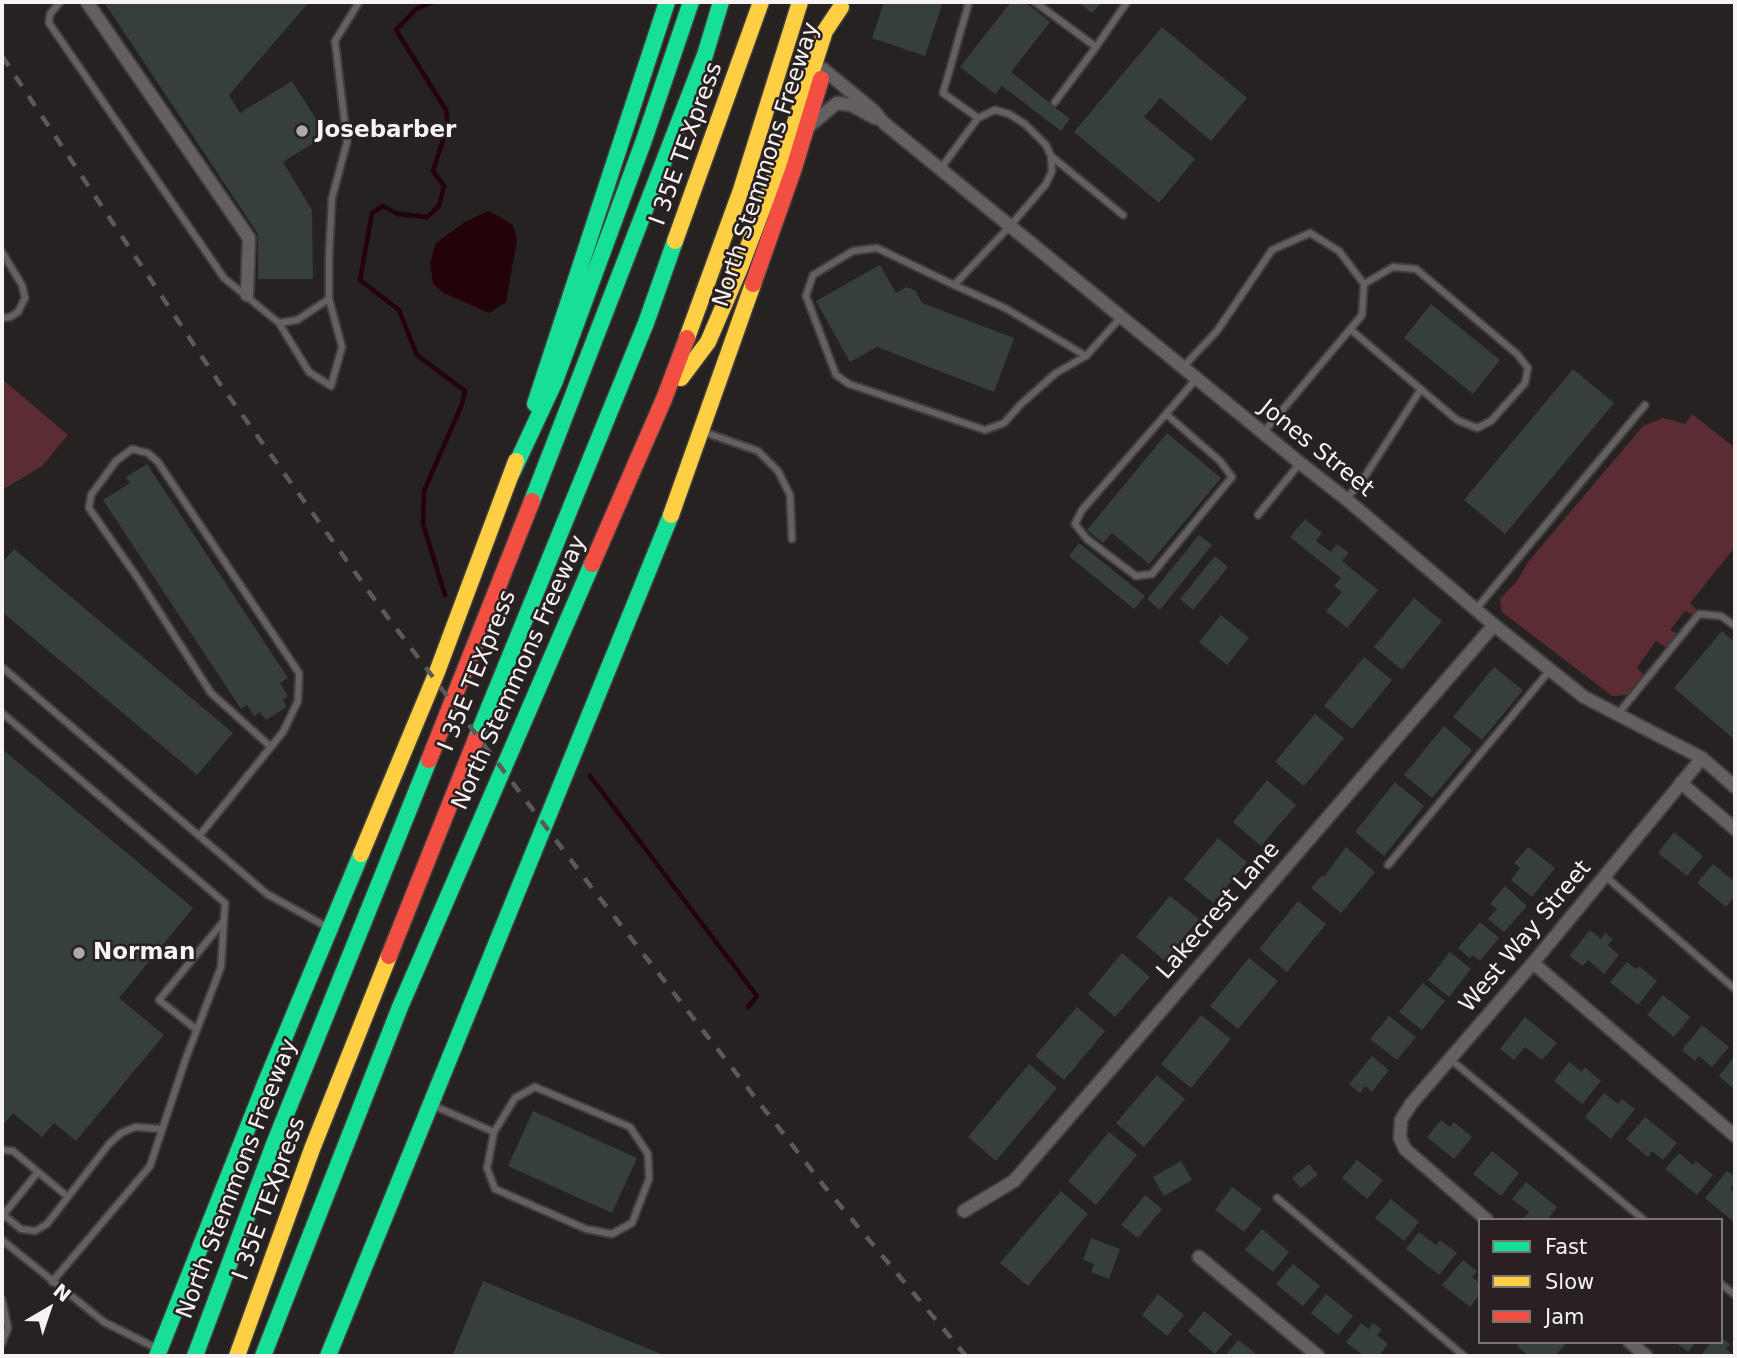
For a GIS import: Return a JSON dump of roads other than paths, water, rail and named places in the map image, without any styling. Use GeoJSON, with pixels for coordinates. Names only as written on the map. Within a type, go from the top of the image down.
{"type":"FeatureCollection","features":[{"type":"Feature","properties":{"kind":"main road","name":"North Stemmons Freeway"},"geometry":{"type":"LineString","coordinates":[[158,1353],[265,1084],[437,672],[512,473],[667,2]]}},
{"type":"Feature","properties":{"kind":"main road"},"geometry":{"type":"LineString","coordinates":[[512,473],[555,381],[644,140],[691,2]]}},
{"type":"Feature","properties":{"kind":"main road","name":"North Stemmons Freeway"},"geometry":{"type":"LineString","coordinates":[[195,1356],[274,1144],[530,505],[705,55],[721,2]]}},
{"type":"Feature","properties":{"kind":"main road","name":"I 35E TEXpress"},"geometry":{"type":"LineString","coordinates":[[237,1356],[312,1149],[525,615],[646,323],[761,2]]}},
{"type":"Feature","properties":{"kind":"main road","name":"North Stemmons Freeway"},"geometry":{"type":"LineString","coordinates":[[263,1356],[406,994],[664,399],[733,212],[800,2]]}},
{"type":"Feature","properties":{"kind":"main road","name":"North Stemmons Freeway"},"geometry":{"type":"LineString","coordinates":[[328,1356],[660,545],[806,129],[841,4]]}},
{"type":"Feature","properties":{"kind":"main road"},"geometry":{"type":"LineString","coordinates":[[664,399],[708,342],[740,268],[778,163],[796,123],[825,31],[841,4]]}},
{"type":"Feature","properties":{"kind":"street"},"geometry":{"type":"LineString","coordinates":[[87,2],[249,238],[247,295]]}},
{"type":"Feature","properties":{"kind":"street","name":"Jones Street"},"geometry":{"type":"LineString","coordinates":[[824,69],[874,111],[884,123]]}},
{"type":"Feature","properties":{"kind":"street","name":"Jones Street"},"geometry":{"type":"LineString","coordinates":[[806,129],[831,107],[844,103],[884,123],[1346,499],[1494,625],[1584,697],[1702,758],[1735,787]]}},
{"type":"Feature","properties":{"kind":"street","name":"Lakecrest Lane"},"geometry":{"type":"LineString","coordinates":[[964,1211],[1014,1181],[1494,625]]}},
{"type":"Feature","properties":{"kind":"street","name":"West Way Street"},"geometry":{"type":"LineString","coordinates":[[1486,1218],[1405,1149],[1400,1138],[1401,1120],[1411,1104],[1534,963],[1702,758]]}},
{"type":"Feature","properties":{"kind":"street"},"geometry":{"type":"LineString","coordinates":[[1681,783],[1735,829]]}},
{"type":"Feature","properties":{"kind":"street"},"geometry":{"type":"LineString","coordinates":[[1534,963],[1735,1136]]}},
{"type":"Feature","properties":{"kind":"street"},"geometry":{"type":"LineString","coordinates":[[1199,1257],[1318,1356]]}},
{"type":"Feature","properties":{"kind":"street"},"geometry":{"type":"LineString","coordinates":[[1632,1344],[1646,1356]]}},
{"type":"Feature","properties":{"kind":"lane"},"geometry":{"type":"LineString","coordinates":[[60,2],[50,14],[49,23],[225,278],[279,323],[309,372],[331,386],[342,347],[329,299],[332,198],[347,142],[335,41],[359,2]]}},
{"type":"Feature","properties":{"kind":"lane"},"geometry":{"type":"LineString","coordinates":[[968,2],[943,93],[978,118]]}},
{"type":"Feature","properties":{"kind":"lane"},"geometry":{"type":"LineString","coordinates":[[1035,2],[1096,47]]}},
{"type":"Feature","properties":{"kind":"lane"},"geometry":{"type":"LineString","coordinates":[[1055,102],[1127,2]]}},
{"type":"Feature","properties":{"kind":"lane"},"geometry":{"type":"LineString","coordinates":[[941,168],[978,118],[995,110],[1009,114],[1037,134],[1051,156],[1123,215]]}},
{"type":"Feature","properties":{"kind":"lane"},"geometry":{"type":"LineString","coordinates":[[954,285],[1046,184],[1052,171],[1051,156]]}},
{"type":"Feature","properties":{"kind":"lane"},"geometry":{"type":"LineString","coordinates":[[1183,367],[1217,331],[1272,250],[1310,233],[1339,251],[1364,284],[1362,315],[1263,433]]}},
{"type":"Feature","properties":{"kind":"lane"},"geometry":{"type":"LineString","coordinates":[[1086,356],[1006,308],[877,248],[853,251],[813,275],[806,296],[835,375],[849,384],[985,430],[1004,424],[1021,404],[1056,373],[1086,356],[1122,316]]}},
{"type":"Feature","properties":{"kind":"lane"},"geometry":{"type":"LineString","coordinates":[[2,252],[22,285],[25,298],[18,312],[2,318]]}},
{"type":"Feature","properties":{"kind":"lane"},"geometry":{"type":"LineString","coordinates":[[1350,329],[1457,420],[1477,428],[1492,421],[1525,383],[1528,368],[1517,354],[1416,269],[1393,267],[1364,284]]}},
{"type":"Feature","properties":{"kind":"lane"},"geometry":{"type":"LineString","coordinates":[[279,323],[297,320],[329,299]]}},
{"type":"Feature","properties":{"kind":"lane"},"geometry":{"type":"LineString","coordinates":[[1166,414],[1220,461],[1232,477],[1152,574],[1136,576],[1087,539],[1076,524],[1082,510],[1197,378]]}},
{"type":"Feature","properties":{"kind":"lane"},"geometry":{"type":"LineString","coordinates":[[1346,499],[1362,481],[1420,389]]}},
{"type":"Feature","properties":{"kind":"lane"},"geometry":{"type":"LineString","coordinates":[[1476,609],[1645,405]]}},
{"type":"Feature","properties":{"kind":"lane"},"geometry":{"type":"LineString","coordinates":[[702,431],[758,451],[778,471],[790,495],[792,539]]}},
{"type":"Feature","properties":{"kind":"lane"},"geometry":{"type":"LineString","coordinates":[[199,836],[271,747],[283,732],[298,701],[299,673],[158,462],[148,453],[132,449],[116,461],[91,495],[89,508],[139,580],[211,693],[271,747]]}},
{"type":"Feature","properties":{"kind":"lane"},"geometry":{"type":"LineString","coordinates":[[1258,515],[1300,463]]}},
{"type":"Feature","properties":{"kind":"lane"},"geometry":{"type":"LineString","coordinates":[[1617,715],[1699,614],[1721,616],[1735,626]]}},
{"type":"Feature","properties":{"kind":"lane"},"geometry":{"type":"LineString","coordinates":[[2,667],[267,894],[330,929]]}},
{"type":"Feature","properties":{"kind":"lane"},"geometry":{"type":"LineString","coordinates":[[1388,865],[1550,670]]}},
{"type":"Feature","properties":{"kind":"lane"},"geometry":{"type":"LineString","coordinates":[[2,713],[225,903],[221,967],[150,1166],[52,1282]]}},
{"type":"Feature","properties":{"kind":"lane"},"geometry":{"type":"LineString","coordinates":[[1605,876],[1735,989]]}},
{"type":"Feature","properties":{"kind":"lane"},"geometry":{"type":"LineString","coordinates":[[197,1030],[159,1000],[224,920]]}},
{"type":"Feature","properties":{"kind":"lane"},"geometry":{"type":"LineString","coordinates":[[1450,1059],[1642,1218]]}},
{"type":"Feature","properties":{"kind":"lane"},"geometry":{"type":"LineString","coordinates":[[535,1087],[630,1127],[648,1154],[649,1167],[649,1179],[632,1223],[612,1234],[586,1229],[495,1189],[487,1168],[494,1132],[515,1098],[535,1087]]}},
{"type":"Feature","properties":{"kind":"lane"},"geometry":{"type":"LineString","coordinates":[[431,1105],[494,1132]]}},
{"type":"Feature","properties":{"kind":"lane"},"geometry":{"type":"LineString","coordinates":[[38,1172],[2,1214],[21,1229],[35,1231],[47,1224],[121,1133],[135,1127],[162,1129]]}},
{"type":"Feature","properties":{"kind":"lane"},"geometry":{"type":"LineString","coordinates":[[2,1150],[13,1151],[68,1197]]}},
{"type":"Feature","properties":{"kind":"lane"},"geometry":{"type":"LineString","coordinates":[[1278,1198],[1464,1356]]}},
{"type":"Feature","properties":{"kind":"lane"},"geometry":{"type":"LineString","coordinates":[[2,1240],[104,1322],[158,1353]]}},
{"type":"Feature","properties":{"kind":"lane"},"geometry":{"type":"LineString","coordinates":[[2,1300],[8,1328],[2,1343]]}},
{"type":"Feature","properties":{"kind":"waterway"},"geometry":{"type":"LineString","coordinates":[[433,2],[416,9],[396,30],[446,110],[448,124],[433,171],[444,186],[439,206],[427,217],[398,214],[383,206],[372,213],[360,280],[399,310],[417,355],[465,391],[462,404],[424,491],[423,524],[445,595]]}},
{"type":"Feature","properties":{"kind":"waterway"},"geometry":{"type":"LineString","coordinates":[[590,776],[757,996],[748,1007]]}},
{"type":"Feature","properties":{"kind":"railway"},"geometry":{"type":"LineString","coordinates":[[2,56],[218,381],[377,603],[592,888],[824,1186],[966,1356]]}},
{"type":"Feature","properties":{"kind":"place","name":"Josebarber"},"geometry":{"type":"Point","coordinates":[302,131]}},
{"type":"Feature","properties":{"kind":"place","name":"Norman"},"geometry":{"type":"Point","coordinates":[79,953]}}]}
